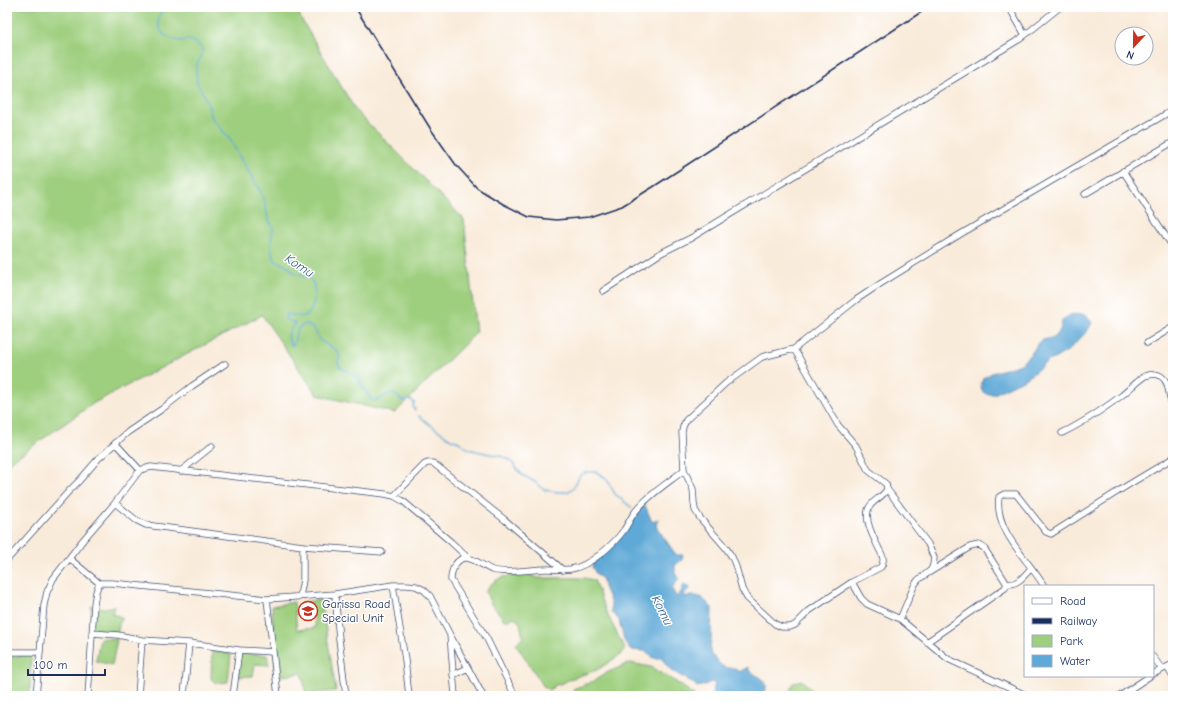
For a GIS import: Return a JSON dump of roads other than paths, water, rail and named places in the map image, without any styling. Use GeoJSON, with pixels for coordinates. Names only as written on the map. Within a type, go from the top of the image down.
{"type":"FeatureCollection","features":[{"type":"Feature","properties":{"kind":"street"},"geometry":{"type":"LineString","coordinates":[[1009,7],[1025,35]]}},
{"type":"Feature","properties":{"kind":"street"},"geometry":{"type":"LineString","coordinates":[[603,291],[661,253],[691,238],[1025,35],[1060,7]]}},
{"type":"Feature","properties":{"kind":"street"},"geometry":{"type":"LineString","coordinates":[[887,489],[885,493],[871,504],[868,510],[868,520],[872,534],[883,557],[884,562],[881,567],[852,582],[809,611],[796,625],[782,627],[775,624],[747,598],[742,589],[732,557],[695,510],[693,489],[684,470],[683,426],[686,420],[726,383],[762,357],[794,349],[856,300],[880,284],[1173,110]]}},
{"type":"Feature","properties":{"kind":"street"},"geometry":{"type":"LineString","coordinates":[[1085,194],[1173,142]]}},
{"type":"Feature","properties":{"kind":"street"},"geometry":{"type":"LineString","coordinates":[[1124,171],[1173,247]]}},
{"type":"Feature","properties":{"kind":"street"},"geometry":{"type":"LineString","coordinates":[[1147,343],[1173,327]]}},
{"type":"Feature","properties":{"kind":"street"},"geometry":{"type":"LineString","coordinates":[[794,349],[838,425],[856,446],[868,470],[886,484],[887,489],[932,551],[934,565],[931,570],[914,586],[900,619]]}},
{"type":"Feature","properties":{"kind":"street"},"geometry":{"type":"LineString","coordinates":[[7,560],[99,458],[115,443],[192,386],[226,364]]}},
{"type":"Feature","properties":{"kind":"street"},"geometry":{"type":"LineString","coordinates":[[1062,433],[1080,424],[1118,398],[1145,376],[1153,374],[1162,376],[1169,387],[1169,397],[1173,405]]}},
{"type":"Feature","properties":{"kind":"street"},"geometry":{"type":"LineString","coordinates":[[115,443],[140,470]]}},
{"type":"Feature","properties":{"kind":"street"},"geometry":{"type":"LineString","coordinates":[[181,471],[212,446]]}},
{"type":"Feature","properties":{"kind":"street"},"geometry":{"type":"LineString","coordinates":[[1043,585],[1011,540],[1000,517],[998,504],[999,497],[1004,494],[1016,494],[1046,532],[1051,534],[1173,458]]}},
{"type":"Feature","properties":{"kind":"street"},"geometry":{"type":"LineString","coordinates":[[394,496],[425,464],[428,462],[433,463],[505,520],[563,570]]}},
{"type":"Feature","properties":{"kind":"street"},"geometry":{"type":"LineString","coordinates":[[36,696],[44,606],[47,592],[53,579],[83,540],[115,504],[140,470],[145,468],[151,467],[394,496],[403,501],[468,558],[493,570],[511,571],[545,569],[563,570],[580,567],[612,544],[625,529],[635,512],[684,470]]}},
{"type":"Feature","properties":{"kind":"street"},"geometry":{"type":"LineString","coordinates":[[115,504],[136,520],[146,525],[303,546],[382,552]]}},
{"type":"Feature","properties":{"kind":"street"},"geometry":{"type":"LineString","coordinates":[[922,577],[970,547],[979,545],[984,548],[1007,584]]}},
{"type":"Feature","properties":{"kind":"street"},"geometry":{"type":"LineString","coordinates":[[300,596],[303,580],[303,546]]}},
{"type":"Feature","properties":{"kind":"street"},"geometry":{"type":"LineString","coordinates":[[70,558],[99,583],[267,598],[334,594],[393,585],[416,586],[424,590],[430,596],[484,696]]}},
{"type":"Feature","properties":{"kind":"street"},"geometry":{"type":"LineString","coordinates":[[468,558],[457,562],[451,574],[451,580],[487,640],[515,696]]}},
{"type":"Feature","properties":{"kind":"street"},"geometry":{"type":"LineString","coordinates":[[1007,584],[1010,585],[1017,582],[1032,568]]}},
{"type":"Feature","properties":{"kind":"street"},"geometry":{"type":"LineString","coordinates":[[852,582],[861,598],[867,604],[900,619],[948,659],[1028,696]]}},
{"type":"Feature","properties":{"kind":"street"},"geometry":{"type":"LineString","coordinates":[[88,696],[95,598],[99,583]]}},
{"type":"Feature","properties":{"kind":"street"},"geometry":{"type":"LineString","coordinates":[[927,642],[1005,588],[1007,584]]}},
{"type":"Feature","properties":{"kind":"street"},"geometry":{"type":"LineString","coordinates":[[393,585],[409,696]]}},
{"type":"Feature","properties":{"kind":"street"},"geometry":{"type":"LineString","coordinates":[[334,594],[346,696]]}},
{"type":"Feature","properties":{"kind":"street"},"geometry":{"type":"LineString","coordinates":[[267,598],[278,696]]}},
{"type":"Feature","properties":{"kind":"street"},"geometry":{"type":"LineString","coordinates":[[92,633],[118,635],[142,640],[189,643],[239,650],[273,652]]}},
{"type":"Feature","properties":{"kind":"street"},"geometry":{"type":"LineString","coordinates":[[450,635],[455,696]]}},
{"type":"Feature","properties":{"kind":"street"},"geometry":{"type":"LineString","coordinates":[[138,696],[142,640]]}},
{"type":"Feature","properties":{"kind":"street"},"geometry":{"type":"LineString","coordinates":[[184,696],[189,643]]}},
{"type":"Feature","properties":{"kind":"street"},"geometry":{"type":"LineString","coordinates":[[233,696],[239,650]]}},
{"type":"Feature","properties":{"kind":"street"},"geometry":{"type":"LineString","coordinates":[[7,652],[40,652]]}},
{"type":"Feature","properties":{"kind":"street"},"geometry":{"type":"LineString","coordinates":[[1154,658],[1173,677]]}},
{"type":"Feature","properties":{"kind":"street"},"geometry":{"type":"LineString","coordinates":[[1154,673],[1173,664]]}},
{"type":"Feature","properties":{"kind":"street"},"geometry":{"type":"LineString","coordinates":[[453,675],[468,668]]}},
{"type":"Feature","properties":{"kind":"street"},"geometry":{"type":"LineString","coordinates":[[1120,696],[1148,677]]}},
{"type":"Feature","properties":{"kind":"water"},"geometry":{"type":"Polygon","coordinates":[[[1082,314],[1088,317],[1092,323],[1088,330],[1069,350],[1048,361],[1027,378],[994,394],[986,394],[982,391],[981,386],[983,378],[992,373],[1021,364],[1034,350],[1037,344],[1057,335],[1062,321],[1068,316],[1082,314]]]}},
{"type":"Feature","properties":{"kind":"water"},"geometry":{"type":"Polygon","coordinates":[[[644,503],[652,522],[658,519],[656,526],[676,555],[683,555],[682,560],[675,565],[675,573],[679,578],[672,588],[674,593],[677,597],[684,584],[690,587],[685,593],[685,597],[700,597],[712,608],[710,652],[722,666],[726,668],[734,668],[739,672],[748,667],[750,672],[764,680],[766,691],[764,696],[711,696],[715,684],[711,682],[697,687],[689,680],[672,671],[661,657],[653,658],[645,651],[630,650],[624,640],[619,620],[611,612],[603,579],[597,575],[592,567],[598,557],[616,543],[632,518],[644,503]]]}},
{"type":"Feature","properties":{"kind":"waterway","name":"Komu"},"geometry":{"type":"LineString","coordinates":[[164,7],[158,18],[159,27],[163,34],[169,38],[180,41],[189,40],[197,43],[202,49],[202,55],[196,69],[197,83],[207,101],[212,118],[231,141],[261,192],[268,219],[273,227],[271,244],[275,260],[287,266],[296,274],[309,279],[313,283],[315,290],[314,300],[309,313],[301,316],[287,314],[285,317],[285,319],[295,323],[288,335],[290,343],[292,346],[294,344],[297,331],[302,325],[306,324],[310,326],[313,328],[320,340],[338,352],[340,356],[338,362],[339,366],[357,377],[371,400],[378,400],[389,393],[396,395],[402,401],[411,400],[414,402],[413,407],[415,410]]}},
{"type":"Feature","properties":{"kind":"waterway","name":"Komu"},"geometry":{"type":"LineString","coordinates":[[419,416],[451,439],[459,442],[469,449],[504,457],[510,460],[522,475],[535,482],[545,490],[568,492],[574,487],[580,475],[587,472],[596,472],[606,478],[615,494],[632,508]]}},
{"type":"Feature","properties":{"kind":"railway"},"geometry":{"type":"LineString","coordinates":[[355,7],[430,128],[456,165],[477,188],[503,204],[529,217],[556,220],[589,217],[622,206],[929,7]]}},
{"type":"Feature","properties":{"kind":"place","name":"Garissa Road Special Unit"},"geometry":{"type":"Point","coordinates":[308,611]}}]}
